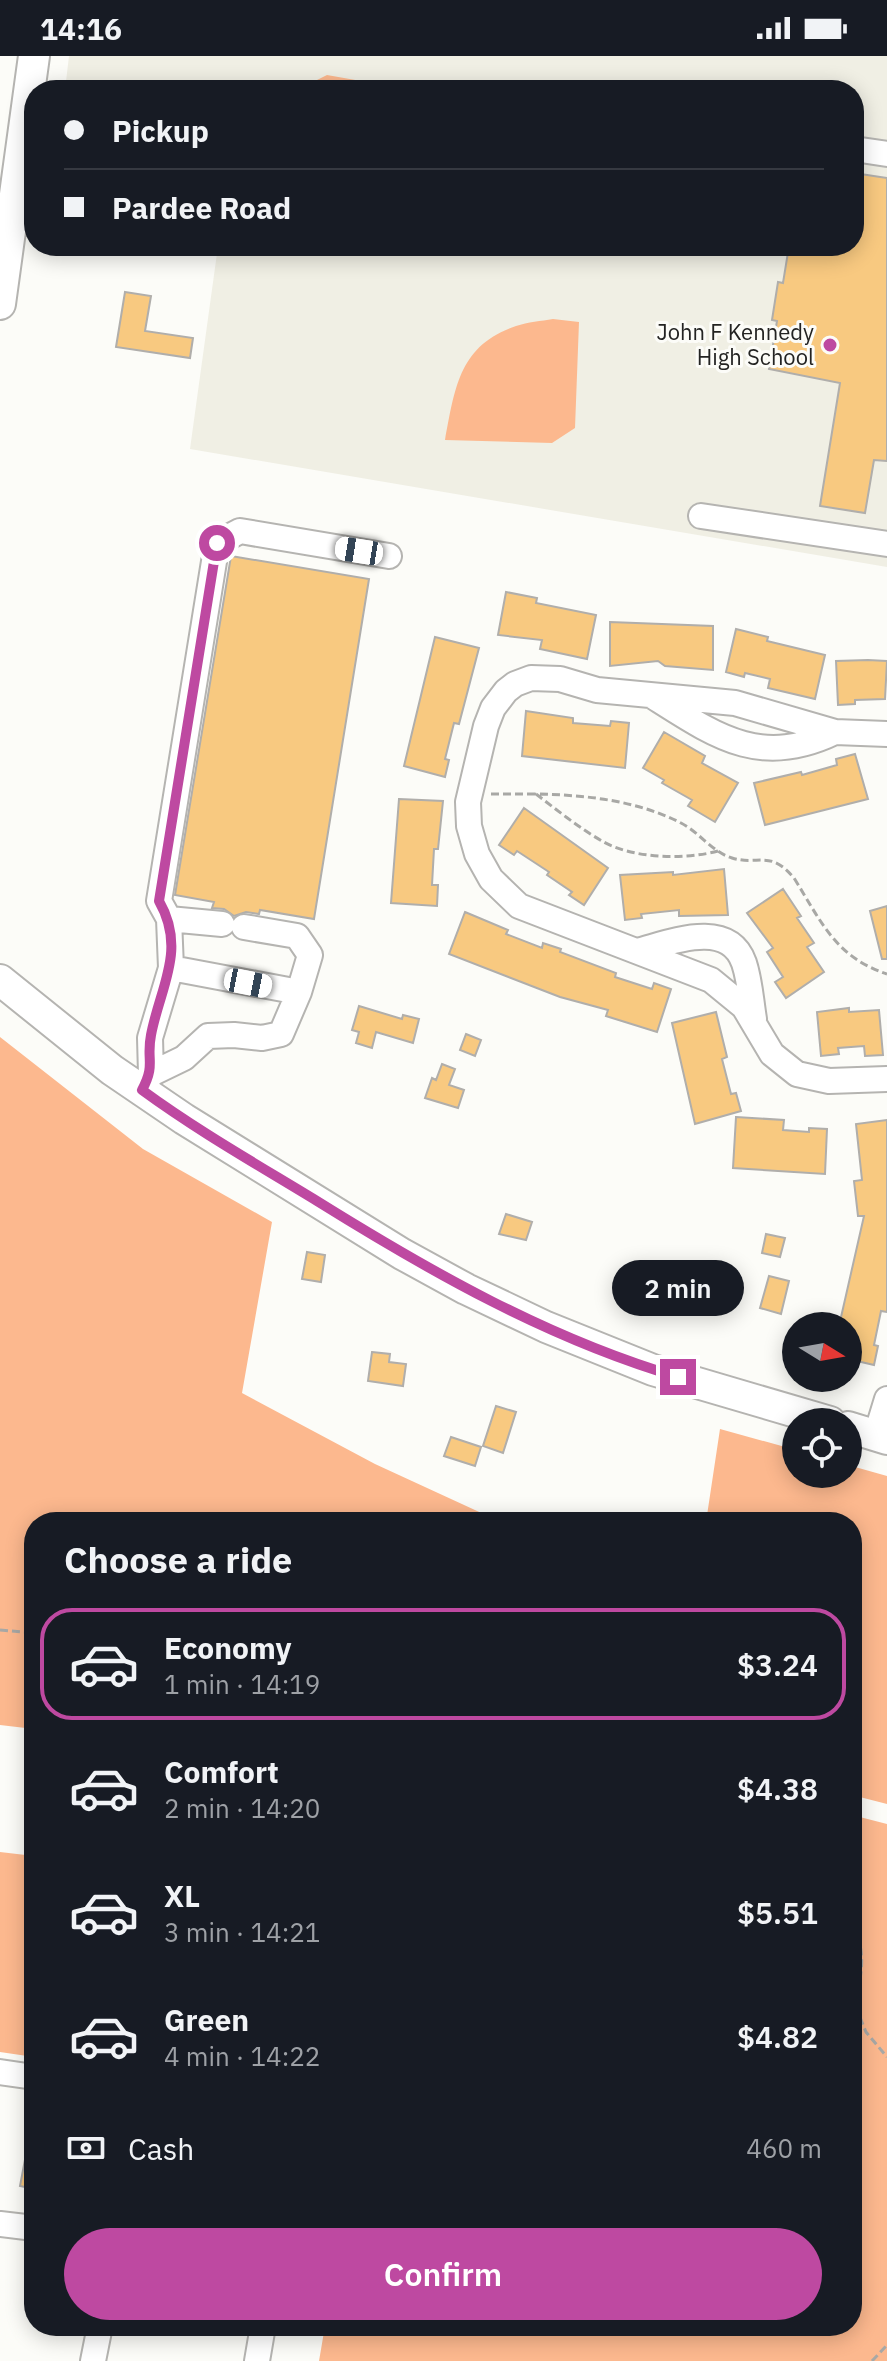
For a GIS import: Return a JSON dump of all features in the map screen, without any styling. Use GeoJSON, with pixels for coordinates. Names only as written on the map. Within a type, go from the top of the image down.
{"type":"FeatureCollection","features":[{"type":"Feature","properties":{"kind":"main road"},"geometry":{"type":"LineString","coordinates":[[31,80],[34,56]]}},
{"type":"Feature","properties":{"kind":"main road"},"geometry":{"type":"LineString","coordinates":[[0,304],[24,129]]}},
{"type":"Feature","properties":{"kind":"main road"},"geometry":{"type":"LineString","coordinates":[[0,980],[112,1070],[146,1082],[184,1119],[402,1254],[505,1309],[653,1370],[782,1408]]}},
{"type":"Feature","properties":{"kind":"street"},"geometry":{"type":"LineString","coordinates":[[864,151],[887,154]]}},
{"type":"Feature","properties":{"kind":"street"},"geometry":{"type":"LineString","coordinates":[[701,516],[887,544]]}},
{"type":"Feature","properties":{"kind":"street"},"geometry":{"type":"LineString","coordinates":[[146,1082],[150,1038],[171,968],[169,919],[159,901],[217,543],[240,531],[389,556]]}},
{"type":"Feature","properties":{"kind":"street"},"geometry":{"type":"LineString","coordinates":[[887,734],[835,732],[735,703],[597,690],[550,677],[531,678],[506,691],[493,708],[469,793],[469,826],[477,854],[491,879],[519,906],[711,980],[744,1007],[772,1054],[797,1074],[829,1081],[887,1079]]}},
{"type":"Feature","properties":{"kind":"street"},"geometry":{"type":"LineString","coordinates":[[651,695],[711,733],[760,749],[796,747],[835,732]]}},
{"type":"Feature","properties":{"kind":"street"},"geometry":{"type":"LineString","coordinates":[[146,1082],[184,1058],[208,1036],[262,1038],[281,1034],[299,992],[310,955],[297,936],[169,919]]}},
{"type":"Feature","properties":{"kind":"street"},"geometry":{"type":"LineString","coordinates":[[637,951],[697,936],[722,939],[734,947],[743,959],[754,1024]]}},
{"type":"Feature","properties":{"kind":"street"},"geometry":{"type":"LineString","coordinates":[[171,968],[299,992]]}},
{"type":"Feature","properties":{"kind":"street"},"geometry":{"type":"LineString","coordinates":[[870,1434],[887,1399]]}},
{"type":"Feature","properties":{"kind":"street"},"geometry":{"type":"LineString","coordinates":[[0,2072],[24,2076]]}},
{"type":"Feature","properties":{"kind":"street"},"geometry":{"type":"LineString","coordinates":[[0,2224],[24,2227]]}},
{"type":"Feature","properties":{"kind":"street"},"geometry":{"type":"LineString","coordinates":[[93,2361],[98,2336]]}},
{"type":"Feature","properties":{"kind":"street"},"geometry":{"type":"LineString","coordinates":[[257,2361],[261,2336]]}},
{"type":"Feature","properties":{"kind":"path"},"geometry":{"type":"LineString","coordinates":[[469,793],[572,795],[640,806],[684,824],[718,851],[734,859],[765,859],[781,865],[794,878],[841,950],[887,974]]}},
{"type":"Feature","properties":{"kind":"path"},"geometry":{"type":"LineString","coordinates":[[536,794],[599,840],[615,847],[666,855],[718,851]]}},
{"type":"Feature","properties":{"kind":"path"},"geometry":{"type":"LineString","coordinates":[[0,1630],[24,1632]]}},
{"type":"Feature","properties":{"kind":"path"},"geometry":{"type":"LineString","coordinates":[[862,1954],[862,1979]]}},
{"type":"Feature","properties":{"kind":"path"},"geometry":{"type":"LineString","coordinates":[[862,2022],[866,2032],[887,2057]]}},
{"type":"Feature","properties":{"kind":"path"},"geometry":{"type":"LineString","coordinates":[[872,2361],[887,2345]]}},
{"type":"Feature","properties":{"kind":"shaded area"},"geometry":{"type":"Polygon","coordinates":[[[69,56],[887,56],[887,567],[190,449],[217,256],[864,256],[864,80],[66,80],[69,56]]]}},
{"type":"Feature","properties":{"kind":"shaded area"},"geometry":{"type":"Polygon","coordinates":[[[327,75],[355,80],[317,80],[327,75]]]}},
{"type":"Feature","properties":{"kind":"shaded area"},"geometry":{"type":"Polygon","coordinates":[[[553,319],[579,322],[575,428],[552,443],[445,440],[457,386],[471,357],[497,334],[521,325],[553,319]]]}},
{"type":"Feature","properties":{"kind":"shaded area"},"geometry":{"type":"Polygon","coordinates":[[[0,1037],[143,1149],[272,1222],[242,1393],[375,1464],[479,1512],[24,1512],[24,1728],[0,1725],[0,1037]]]}},
{"type":"Feature","properties":{"kind":"shaded area"},"geometry":{"type":"Polygon","coordinates":[[[720,1429],[782,1446],[782,1488],[862,1488],[862,1469],[887,1476],[887,1804],[862,1798],[862,1512],[708,1512],[720,1429]]]}},
{"type":"Feature","properties":{"kind":"shaded area"},"geometry":{"type":"Polygon","coordinates":[[[862,1818],[887,1824],[887,2361],[319,2361],[323,2336],[862,2336],[862,1818]]]}},
{"type":"Feature","properties":{"kind":"shaded area"},"geometry":{"type":"Polygon","coordinates":[[[0,1852],[24,1855],[24,2056],[0,2052],[0,1852]]]}},
{"type":"Feature","properties":{"kind":"building","name":"John F Kennedy High School"},"geometry":{"type":"Polygon","coordinates":[[[864,175],[887,178],[887,461],[874,460],[865,513],[820,506],[840,383],[769,369],[777,321],[772,320],[778,282],[783,283],[787,256],[864,256],[864,175]]]}},
{"type":"Feature","properties":{"kind":"building"},"geometry":{"type":"Polygon","coordinates":[[[125,292],[151,296],[145,331],[193,338],[190,358],[116,347],[125,292]]]}},
{"type":"Feature","properties":{"kind":"building"},"geometry":{"type":"Polygon","coordinates":[[[231,556],[369,579],[314,919],[260,910],[259,914],[246,912],[234,916],[224,909],[212,908],[214,902],[175,895],[231,556]]]}},
{"type":"Feature","properties":{"kind":"building"},"geometry":{"type":"Polygon","coordinates":[[[506,592],[537,598],[536,603],[596,615],[587,659],[540,649],[542,640],[498,635],[506,592]]]}},
{"type":"Feature","properties":{"kind":"building"},"geometry":{"type":"Polygon","coordinates":[[[610,622],[713,626],[713,670],[665,666],[658,661],[610,666],[610,622]]]}},
{"type":"Feature","properties":{"kind":"building"},"geometry":{"type":"Polygon","coordinates":[[[736,629],[768,637],[767,641],[825,655],[815,699],[768,688],[770,679],[726,672],[736,629]]]}},
{"type":"Feature","properties":{"kind":"building"},"geometry":{"type":"Polygon","coordinates":[[[435,637],[479,648],[459,724],[454,723],[445,759],[449,760],[445,777],[404,766],[435,637]]]}},
{"type":"Feature","properties":{"kind":"building"},"geometry":{"type":"Polygon","coordinates":[[[836,661],[887,661],[885,699],[855,700],[855,704],[838,705],[836,661]]]}},
{"type":"Feature","properties":{"kind":"building"},"geometry":{"type":"Polygon","coordinates":[[[526,711],[573,718],[573,723],[610,726],[611,721],[629,723],[625,768],[522,756],[526,711]]]}},
{"type":"Feature","properties":{"kind":"building"},"geometry":{"type":"Polygon","coordinates":[[[664,732],[705,756],[702,763],[738,783],[715,822],[688,806],[692,800],[643,768],[664,732]]]}},
{"type":"Feature","properties":{"kind":"building"},"geometry":{"type":"Polygon","coordinates":[[[855,754],[868,799],[765,825],[754,783],[837,765],[836,759],[855,754]]]}},
{"type":"Feature","properties":{"kind":"building"},"geometry":{"type":"Polygon","coordinates":[[[399,799],[443,801],[438,849],[434,849],[432,885],[438,885],[437,906],[391,903],[399,799]]]}},
{"type":"Feature","properties":{"kind":"building"},"geometry":{"type":"Polygon","coordinates":[[[524,808],[608,868],[584,905],[569,895],[572,892],[547,875],[549,872],[517,851],[514,855],[499,845],[524,808]]]}},
{"type":"Feature","properties":{"kind":"building"},"geometry":{"type":"Polygon","coordinates":[[[724,869],[728,915],[679,916],[679,910],[641,914],[642,918],[625,920],[620,875],[673,872],[673,875],[724,869]]]}},
{"type":"Feature","properties":{"kind":"building"},"geometry":{"type":"Polygon","coordinates":[[[783,889],[801,916],[797,918],[814,943],[807,947],[824,972],[786,998],[775,982],[783,977],[767,952],[773,948],[747,913],[783,889]]]}},
{"type":"Feature","properties":{"kind":"building"},"geometry":{"type":"Polygon","coordinates":[[[887,906],[887,959],[882,959],[870,911],[887,906]]]}},
{"type":"Feature","properties":{"kind":"building"},"geometry":{"type":"Polygon","coordinates":[[[465,912],[508,930],[506,934],[542,948],[543,943],[561,949],[560,952],[616,973],[615,977],[652,989],[654,983],[671,989],[657,1032],[606,1016],[608,1010],[560,997],[449,954],[465,912]]]}},
{"type":"Feature","properties":{"kind":"building"},"geometry":{"type":"Polygon","coordinates":[[[359,1006],[402,1019],[403,1015],[419,1019],[413,1043],[376,1032],[372,1048],[356,1043],[359,1032],[352,1030],[359,1006]]]}},
{"type":"Feature","properties":{"kind":"building"},"geometry":{"type":"Polygon","coordinates":[[[849,1008],[849,1012],[879,1010],[883,1055],[865,1056],[864,1046],[838,1048],[839,1054],[821,1056],[817,1012],[849,1008]]]}},
{"type":"Feature","properties":{"kind":"building"},"geometry":{"type":"Polygon","coordinates":[[[716,1012],[727,1057],[722,1059],[731,1094],[736,1093],[741,1111],[695,1124],[672,1023],[716,1012]]]}},
{"type":"Feature","properties":{"kind":"building"},"geometry":{"type":"Polygon","coordinates":[[[466,1034],[481,1040],[475,1056],[460,1050],[466,1034]]]}},
{"type":"Feature","properties":{"kind":"building"},"geometry":{"type":"Polygon","coordinates":[[[442,1064],[455,1069],[449,1085],[464,1090],[458,1108],[425,1098],[432,1078],[436,1080],[442,1064]]]}},
{"type":"Feature","properties":{"kind":"building"},"geometry":{"type":"Polygon","coordinates":[[[736,1117],[784,1120],[783,1130],[809,1132],[809,1128],[827,1129],[825,1174],[733,1168],[736,1117]]]}},
{"type":"Feature","properties":{"kind":"building"},"geometry":{"type":"Polygon","coordinates":[[[887,1120],[887,1312],[881,1311],[874,1345],[878,1346],[874,1365],[862,1362],[862,1312],[842,1312],[864,1216],[858,1216],[854,1181],[862,1180],[856,1124],[887,1120]]]}},
{"type":"Feature","properties":{"kind":"building"},"geometry":{"type":"Polygon","coordinates":[[[506,1214],[532,1222],[526,1240],[499,1234],[506,1214]]]}},
{"type":"Feature","properties":{"kind":"building"},"geometry":{"type":"Polygon","coordinates":[[[766,1234],[785,1238],[780,1257],[762,1253],[766,1234]]]}},
{"type":"Feature","properties":{"kind":"building"},"geometry":{"type":"Polygon","coordinates":[[[307,1252],[325,1255],[321,1282],[302,1279],[307,1252]]]}},
{"type":"Feature","properties":{"kind":"building"},"geometry":{"type":"Polygon","coordinates":[[[769,1276],[789,1281],[781,1314],[760,1308],[769,1276]]]}},
{"type":"Feature","properties":{"kind":"building"},"geometry":{"type":"Polygon","coordinates":[[[372,1352],[390,1354],[389,1362],[406,1364],[403,1386],[368,1381],[372,1352]]]}},
{"type":"Feature","properties":{"kind":"building"},"geometry":{"type":"Polygon","coordinates":[[[496,1406],[516,1412],[503,1453],[483,1446],[496,1406]]]}},
{"type":"Feature","properties":{"kind":"building"},"geometry":{"type":"Polygon","coordinates":[[[451,1437],[481,1447],[475,1466],[444,1456],[451,1437]]]}},
{"type":"Feature","properties":{"kind":"building"},"geometry":{"type":"Polygon","coordinates":[[[24,2165],[24,2187],[20,2186],[24,2165]]]}},
{"type":"Feature","properties":{"kind":"place","name":"John F Kennedy High School"},"geometry":{"type":"Point","coordinates":[830,345]}},
{"type":"Feature","properties":{"kind":"route"},"geometry":{"type":"LineString","coordinates":[[217,543],[159,901],[169,919],[171,968],[150,1038],[151,1074],[142,1090],[402,1254],[466,1289],[546,1327],[678,1377]]}}]}
